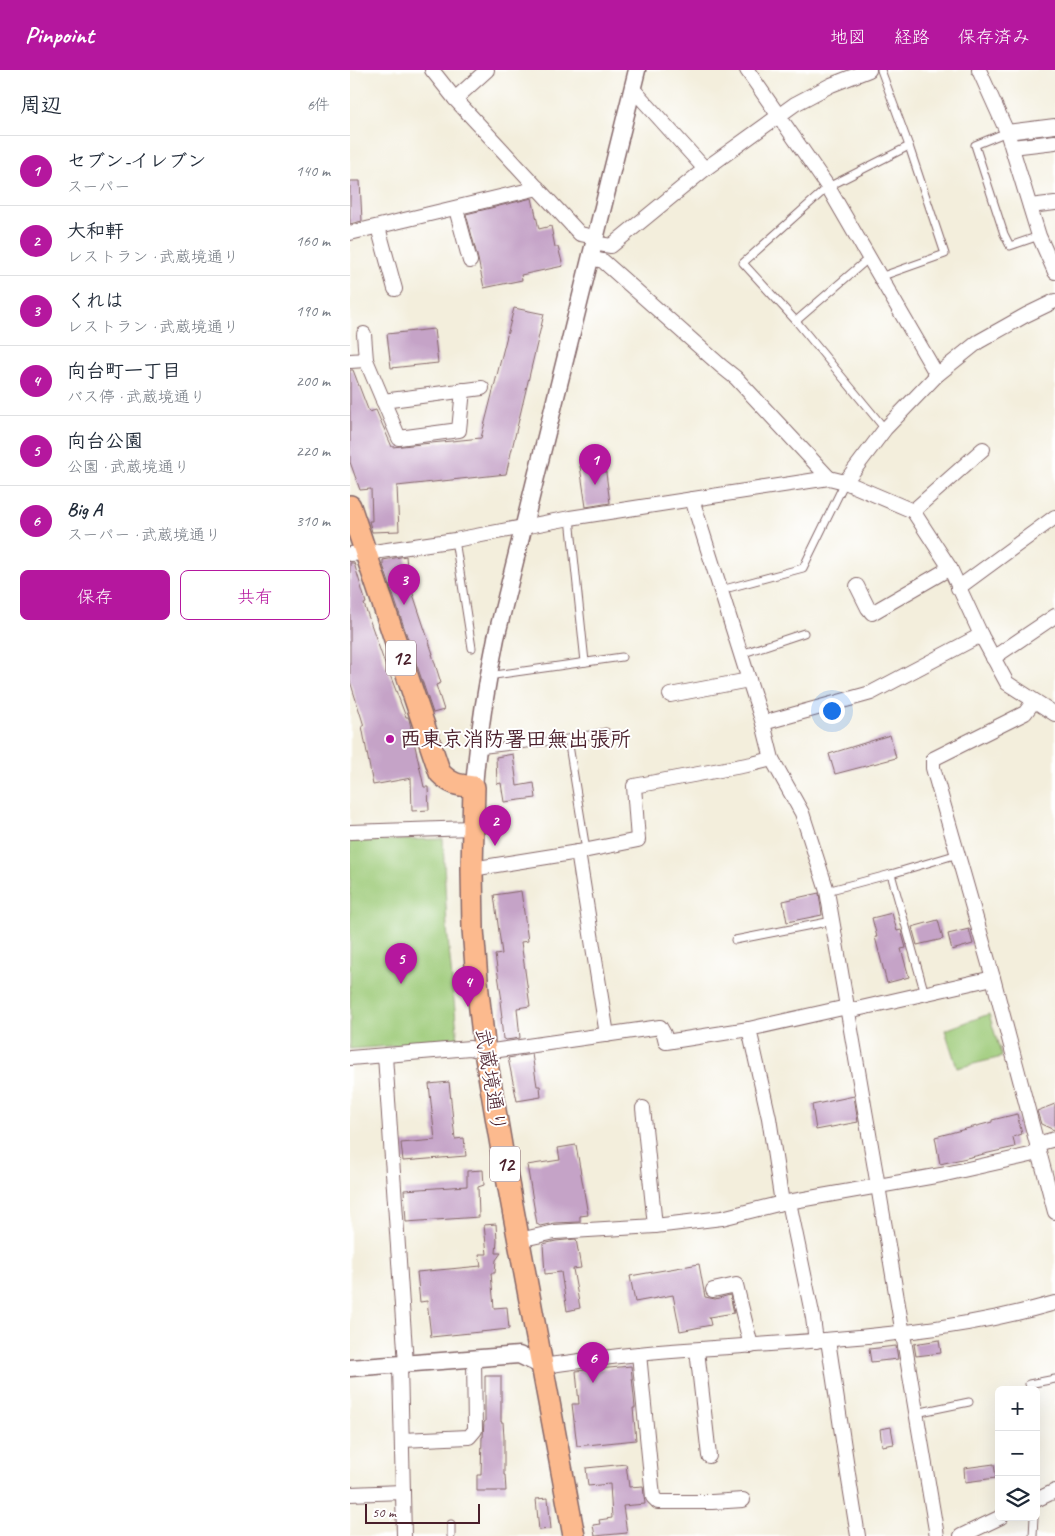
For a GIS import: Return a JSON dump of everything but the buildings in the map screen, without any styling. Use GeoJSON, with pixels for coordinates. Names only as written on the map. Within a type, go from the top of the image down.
{"type":"FeatureCollection","features":[{"type":"Feature","properties":{"kind":"main road","name":"12"},"geometry":{"type":"LineString","coordinates":[[350,506],[358,554],[440,773],[448,781],[474,787]]}},
{"type":"Feature","properties":{"kind":"main road","name":"武蔵境通り"},"geometry":{"type":"LineString","coordinates":[[474,787],[472,869],[475,953],[485,1052],[572,1535]]}},
{"type":"Feature","properties":{"kind":"street"},"geometry":{"type":"LineString","coordinates":[[432,70],[455,100],[595,250],[736,378],[829,478]]}},
{"type":"Feature","properties":{"kind":"street"},"geometry":{"type":"LineString","coordinates":[[455,100],[488,70]]}},
{"type":"Feature","properties":{"kind":"street"},"geometry":{"type":"LineString","coordinates":[[474,787],[488,676],[496,638],[595,250],[637,70]]}},
{"type":"Feature","properties":{"kind":"street"},"geometry":{"type":"LineString","coordinates":[[747,70],[828,187],[937,375]]}},
{"type":"Feature","properties":{"kind":"street"},"geometry":{"type":"LineString","coordinates":[[595,250],[611,246],[705,169],[795,104],[831,85],[869,70]]}},
{"type":"Feature","properties":{"kind":"street"},"geometry":{"type":"LineString","coordinates":[[983,70],[1007,132],[1039,236],[1054,269]]}},
{"type":"Feature","properties":{"kind":"street"},"geometry":{"type":"LineString","coordinates":[[633,89],[705,169]]}},
{"type":"Feature","properties":{"kind":"street"},"geometry":{"type":"LineString","coordinates":[[1007,132],[1055,126]]}},
{"type":"Feature","properties":{"kind":"street"},"geometry":{"type":"LineString","coordinates":[[1012,147],[1055,142]]}},
{"type":"Feature","properties":{"kind":"street"},"geometry":{"type":"LineString","coordinates":[[350,233],[538,188]]}},
{"type":"Feature","properties":{"kind":"street"},"geometry":{"type":"LineString","coordinates":[[1030,206],[1055,203]]}},
{"type":"Feature","properties":{"kind":"street"},"geometry":{"type":"LineString","coordinates":[[456,209],[470,261]]}},
{"type":"Feature","properties":{"kind":"street"},"geometry":{"type":"LineString","coordinates":[[378,226],[395,289]]}},
{"type":"Feature","properties":{"kind":"street"},"geometry":{"type":"LineString","coordinates":[[845,482],[885,429],[937,375],[985,338],[1055,301]]}},
{"type":"Feature","properties":{"kind":"street"},"geometry":{"type":"LineString","coordinates":[[364,334],[366,360],[399,438],[458,430],[463,390]]}},
{"type":"Feature","properties":{"kind":"street"},"geometry":{"type":"LineString","coordinates":[[350,361],[366,360]]}},
{"type":"Feature","properties":{"kind":"street"},"geometry":{"type":"LineString","coordinates":[[383,401],[482,388]]}},
{"type":"Feature","properties":{"kind":"street"},"geometry":{"type":"LineString","coordinates":[[913,511],[982,449]]}},
{"type":"Feature","properties":{"kind":"street"},"geometry":{"type":"LineString","coordinates":[[358,554],[455,540],[570,518],[829,478],[845,482],[913,511],[950,568],[981,635],[1007,683],[1055,714]]}},
{"type":"Feature","properties":{"kind":"street"},"geometry":{"type":"LineString","coordinates":[[692,499],[763,723],[772,759],[802,813],[827,891],[937,1536]]}},
{"type":"Feature","properties":{"kind":"street"},"geometry":{"type":"LineString","coordinates":[[958,588],[1055,517]]}},
{"type":"Feature","properties":{"kind":"street"},"geometry":{"type":"LineString","coordinates":[[857,586],[872,613],[950,568]]}},
{"type":"Feature","properties":{"kind":"street"},"geometry":{"type":"LineString","coordinates":[[993,658],[1055,616]]}},
{"type":"Feature","properties":{"kind":"street"},"geometry":{"type":"LineString","coordinates":[[763,723],[871,693],[981,635]]}},
{"type":"Feature","properties":{"kind":"street"},"geometry":{"type":"LineString","coordinates":[[670,695],[748,680]]}},
{"type":"Feature","properties":{"kind":"street"},"geometry":{"type":"LineString","coordinates":[[1034,701],[1025,713],[933,759],[933,768],[993,978],[1055,1212]]}},
{"type":"Feature","properties":{"kind":"street"},"geometry":{"type":"LineString","coordinates":[[472,869],[638,840],[634,786],[772,759]]}},
{"type":"Feature","properties":{"kind":"street"},"geometry":{"type":"LineString","coordinates":[[350,832],[472,828]]}},
{"type":"Feature","properties":{"kind":"street"},"geometry":{"type":"LineString","coordinates":[[582,851],[607,1035]]}},
{"type":"Feature","properties":{"kind":"street"},"geometry":{"type":"LineString","coordinates":[[350,1058],[470,1048],[485,1052],[660,1027],[666,1042],[749,1029],[925,994],[993,978]]}},
{"type":"Feature","properties":{"kind":"street"},"geometry":{"type":"LineString","coordinates":[[749,1029],[769,1118],[785,1203],[813,1318],[822,1340],[858,1536]]}},
{"type":"Feature","properties":{"kind":"street"},"geometry":{"type":"LineString","coordinates":[[385,1056],[403,1364],[404,1536]]}},
{"type":"Feature","properties":{"kind":"street"},"geometry":{"type":"LineString","coordinates":[[644,1108],[655,1226]]}},
{"type":"Feature","properties":{"kind":"street"},"geometry":{"type":"LineString","coordinates":[[519,1240],[555,1232],[655,1226],[722,1218],[785,1203],[941,1175],[1038,1148],[1055,1139]]}},
{"type":"Feature","properties":{"kind":"street"},"geometry":{"type":"LineString","coordinates":[[713,1290],[736,1285],[751,1346]]}},
{"type":"Feature","properties":{"kind":"street"},"geometry":{"type":"LineString","coordinates":[[350,1368],[519,1355],[542,1366],[639,1354],[903,1333],[1025,1312],[1055,1303]]}},
{"type":"Feature","properties":{"kind":"street"},"geometry":{"type":"LineString","coordinates":[[698,1350],[709,1456]]}},
{"type":"Feature","properties":{"kind":"street"},"geometry":{"type":"LineString","coordinates":[[639,1354],[653,1497],[658,1502],[743,1500]]}},
{"type":"Feature","properties":{"kind":"street"},"geometry":{"type":"LineString","coordinates":[[402,1440],[469,1436],[475,1430],[474,1359]]}},
{"type":"Feature","properties":{"kind":"street"},"geometry":{"type":"LineString","coordinates":[[1040,1498],[1055,1491]]}},
{"type":"Feature","properties":{"kind":"street"},"geometry":{"type":"LineString","coordinates":[[350,1494],[404,1492]]}},
{"type":"Feature","properties":{"kind":"street"},"geometry":{"type":"LineString","coordinates":[[961,1536],[995,1520]]}},
{"type":"Feature","properties":{"kind":"lane"},"geometry":{"type":"LineString","coordinates":[[880,277],[944,254],[882,70]]}},
{"type":"Feature","properties":{"kind":"lane"},"geometry":{"type":"LineString","coordinates":[[1007,132],[975,145],[1004,234],[1010,246],[1039,236]]}},
{"type":"Feature","properties":{"kind":"lane"},"geometry":{"type":"LineString","coordinates":[[885,429],[796,321],[743,263],[828,187],[909,146]]}},
{"type":"Feature","properties":{"kind":"lane"},"geometry":{"type":"LineString","coordinates":[[796,321],[868,258]]}},
{"type":"Feature","properties":{"kind":"lane"},"geometry":{"type":"LineString","coordinates":[[721,590],[803,568],[845,482]]}},
{"type":"Feature","properties":{"kind":"lane"},"geometry":{"type":"LineString","coordinates":[[570,518],[585,662]]}},
{"type":"Feature","properties":{"kind":"lane"},"geometry":{"type":"LineString","coordinates":[[455,540],[472,648]]}},
{"type":"Feature","properties":{"kind":"lane"},"geometry":{"type":"LineString","coordinates":[[741,654],[804,633]]}},
{"type":"Feature","properties":{"kind":"lane"},"geometry":{"type":"LineString","coordinates":[[488,676],[622,657]]}},
{"type":"Feature","properties":{"kind":"lane"},"geometry":{"type":"LineString","coordinates":[[478,750],[568,739],[606,732]]}},
{"type":"Feature","properties":{"kind":"lane"},"geometry":{"type":"LineString","coordinates":[[568,739],[582,851]]}},
{"type":"Feature","properties":{"kind":"lane"},"geometry":{"type":"LineString","coordinates":[[827,891],[958,854]]}},
{"type":"Feature","properties":{"kind":"lane"},"geometry":{"type":"LineString","coordinates":[[890,874],[925,994]]}},
{"type":"Feature","properties":{"kind":"lane"},"geometry":{"type":"LineString","coordinates":[[736,940],[832,921]]}},
{"type":"Feature","properties":{"kind":"lane"},"geometry":{"type":"LineString","coordinates":[[1029,1384],[1055,1379]]}},
{"type":"Feature","properties":{"kind":"lane"},"geometry":{"type":"LineString","coordinates":[[916,1413],[969,1402]]}},
{"type":"Feature","properties":{"kind":"lane"},"geometry":{"type":"LineString","coordinates":[[1033,1536],[1034,1521]]}},
{"type":"Feature","properties":{"kind":"lane"},"geometry":{"type":"LineString","coordinates":[[451,1536],[452,1524]]}},
{"type":"Feature","properties":{"kind":"green space"},"geometry":{"type":"Polygon","coordinates":[[[443,839],[447,928],[458,1041],[350,1049],[350,841],[443,839]]]}},
{"type":"Feature","properties":{"kind":"green space"},"geometry":{"type":"Polygon","coordinates":[[[989,1014],[1002,1057],[957,1068],[945,1030],[989,1014]]]}},
{"type":"Feature","properties":{"kind":"place","name":"セブン-イレブン"},"geometry":{"type":"Point","coordinates":[595,485]}},
{"type":"Feature","properties":{"kind":"place","name":"くれは"},"geometry":{"type":"Point","coordinates":[404,605]}},
{"type":"Feature","properties":{"kind":"place","name":"西東京消防署田無出張所"},"geometry":{"type":"Point","coordinates":[390,739]}},
{"type":"Feature","properties":{"kind":"place","name":"大和軒"},"geometry":{"type":"Point","coordinates":[495,846]}},
{"type":"Feature","properties":{"kind":"place","name":"向台公園"},"geometry":{"type":"Point","coordinates":[401,984]}},
{"type":"Feature","properties":{"kind":"place","name":"向台町一丁目"},"geometry":{"type":"Point","coordinates":[468,1007]}},
{"type":"Feature","properties":{"kind":"place","name":"Big A"},"geometry":{"type":"Point","coordinates":[593,1383]}}]}
